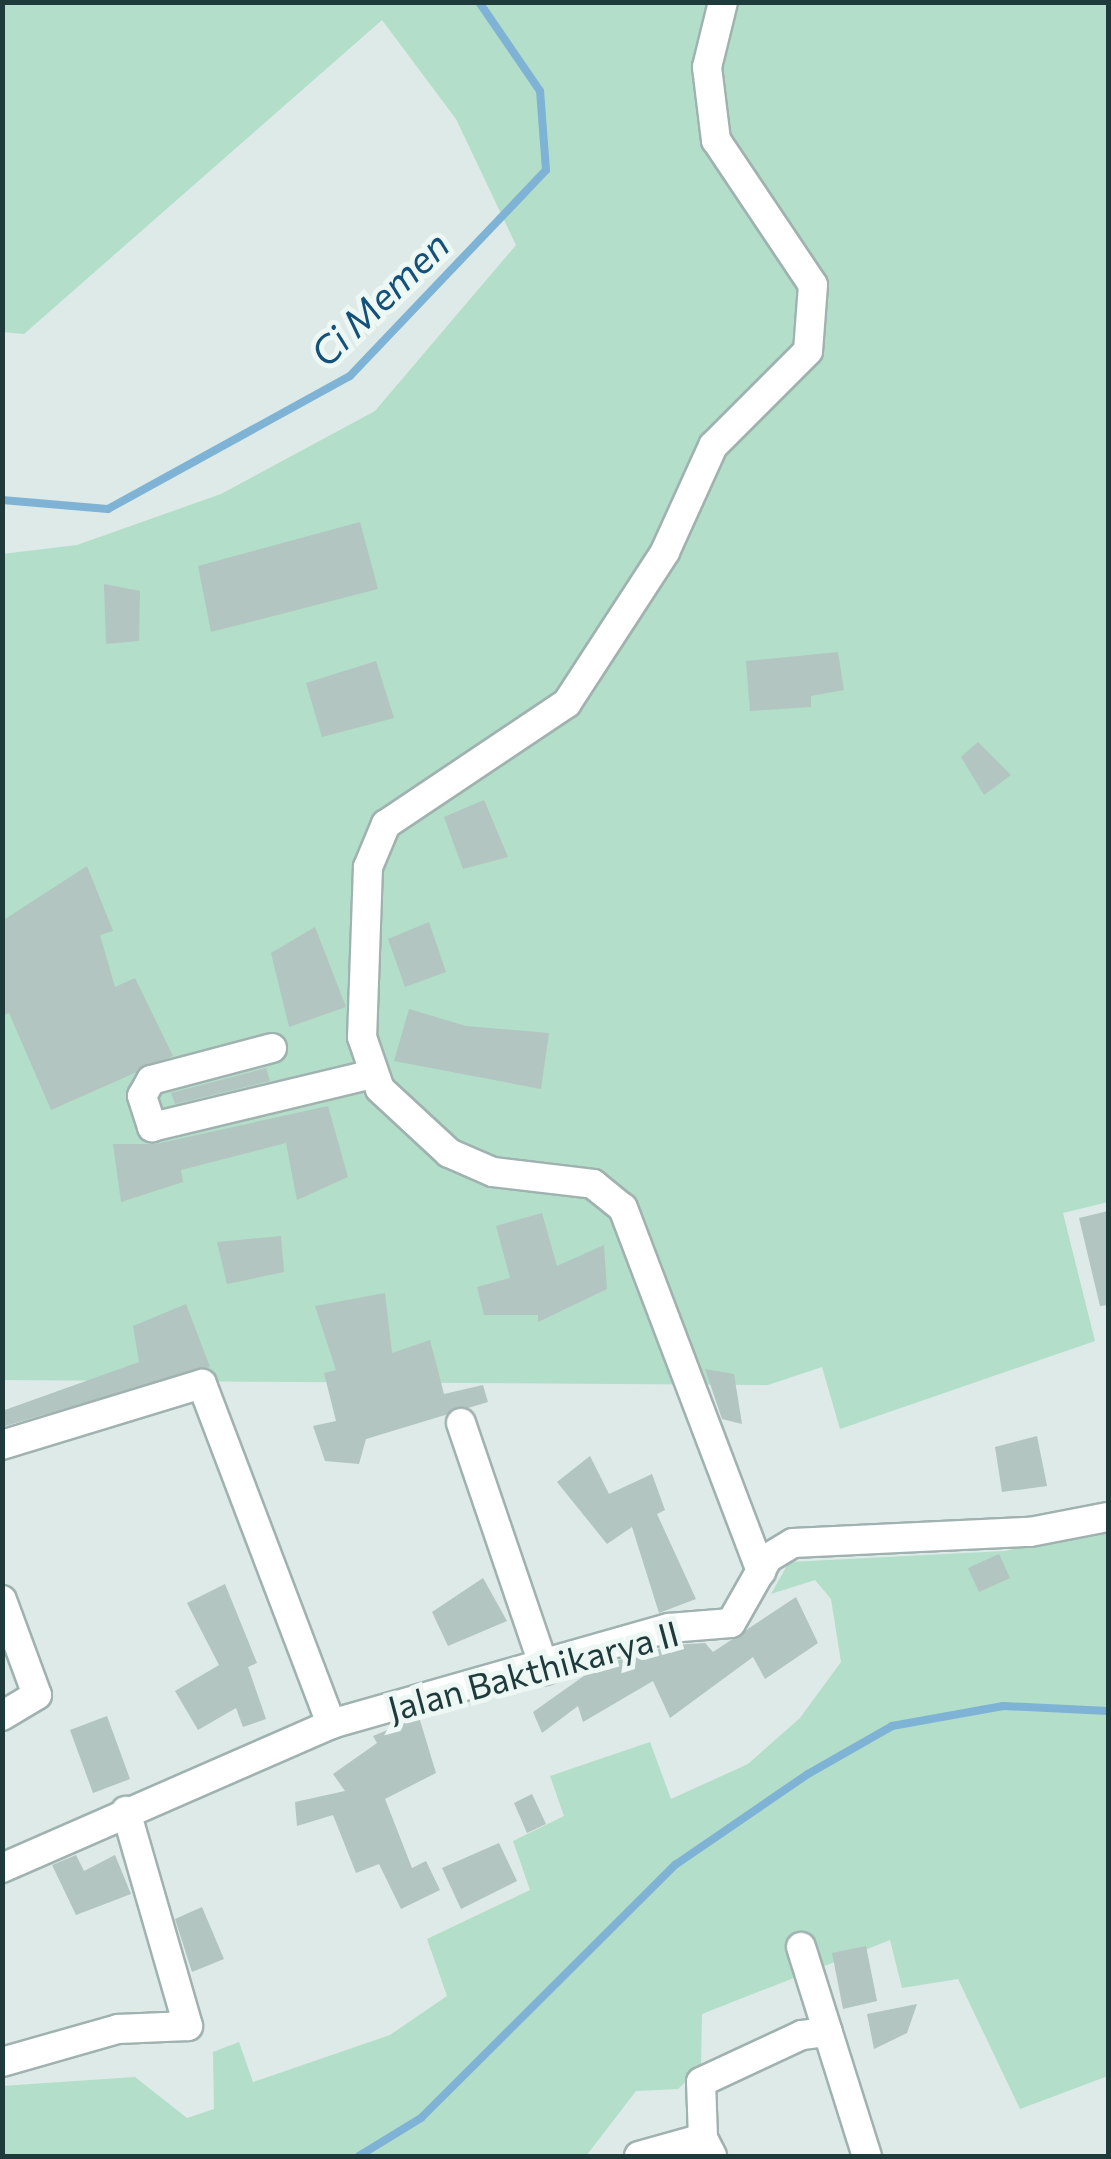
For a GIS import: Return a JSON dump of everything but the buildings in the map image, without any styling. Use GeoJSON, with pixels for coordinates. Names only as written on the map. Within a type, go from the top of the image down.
{"type":"FeatureCollection","features":[{"type":"Feature","properties":{"kind":"street"},"geometry":{"type":"LineString","coordinates":[[723,2],[707,67],[716,140],[813,285],[808,351],[712,446],[665,552],[567,702],[386,824],[368,867],[362,1037],[372,1074],[468,1165],[566,1176],[623,1208],[760,1572]]}},
{"type":"Feature","properties":{"kind":"street"},"geometry":{"type":"LineString","coordinates":[[272,1048],[151,1080],[142,1096],[152,1126],[372,1074]]}},
{"type":"Feature","properties":{"kind":"street"},"geometry":{"type":"LineString","coordinates":[[2,1445],[202,1384],[330,1724]]}},
{"type":"Feature","properties":{"kind":"street"},"geometry":{"type":"LineString","coordinates":[[461,1423],[545,1670]]}},
{"type":"Feature","properties":{"kind":"street","name":"Jalan Bakthikarya II"},"geometry":{"type":"LineString","coordinates":[[2,1868],[330,1724],[545,1670],[669,1628],[731,1623],[774,1552],[804,1541],[1030,1532],[1108,1517]]}},
{"type":"Feature","properties":{"kind":"street"},"geometry":{"type":"LineString","coordinates":[[2,1600],[37,1695],[2,1716]]}},
{"type":"Feature","properties":{"kind":"street"},"geometry":{"type":"LineString","coordinates":[[2,2062],[118,2029],[188,2026],[126,1811]]}},
{"type":"Feature","properties":{"kind":"street"},"geometry":{"type":"LineString","coordinates":[[801,1947],[868,2156]]}},
{"type":"Feature","properties":{"kind":"street"},"geometry":{"type":"LineString","coordinates":[[639,2156],[707,2147],[701,2082],[802,2035],[828,2032]]}},
{"type":"Feature","properties":{"kind":"green space"},"geometry":{"type":"Polygon","coordinates":[[[3,3],[1108,3],[1108,1202],[1063,1213],[1095,1341],[840,1429],[822,1367],[768,1385],[3,1380],[2,554],[77,545],[221,494],[375,411],[516,245],[456,119],[382,20],[24,334],[3,332],[3,3]]]}},
{"type":"Feature","properties":{"kind":"green space"},"geometry":{"type":"Polygon","coordinates":[[[1108,1528],[1108,2076],[1020,2109],[958,1979],[902,1988],[890,1940],[702,2014],[701,2067],[678,2089],[636,2091],[586,2156],[3,2156],[2,2086],[135,2077],[187,2118],[214,2109],[213,2052],[239,2042],[253,2082],[390,2035],[447,1996],[427,1939],[530,1890],[513,1841],[564,1816],[550,1776],[650,1742],[671,1799],[748,1764],[800,1718],[841,1662],[831,1599],[815,1580],[771,1594],[789,1562],[1005,1551],[1108,1528]]]}},
{"type":"Feature","properties":{"kind":"waterway","name":"Ci Memen"},"geometry":{"type":"LineString","coordinates":[[2,500],[108,509],[350,376],[546,170],[540,91],[479,2]]}},
{"type":"Feature","properties":{"kind":"waterway"},"geometry":{"type":"LineString","coordinates":[[359,2156],[421,2118],[675,1865],[808,1774],[892,1726],[1003,1706],[1108,1711]]}}]}
